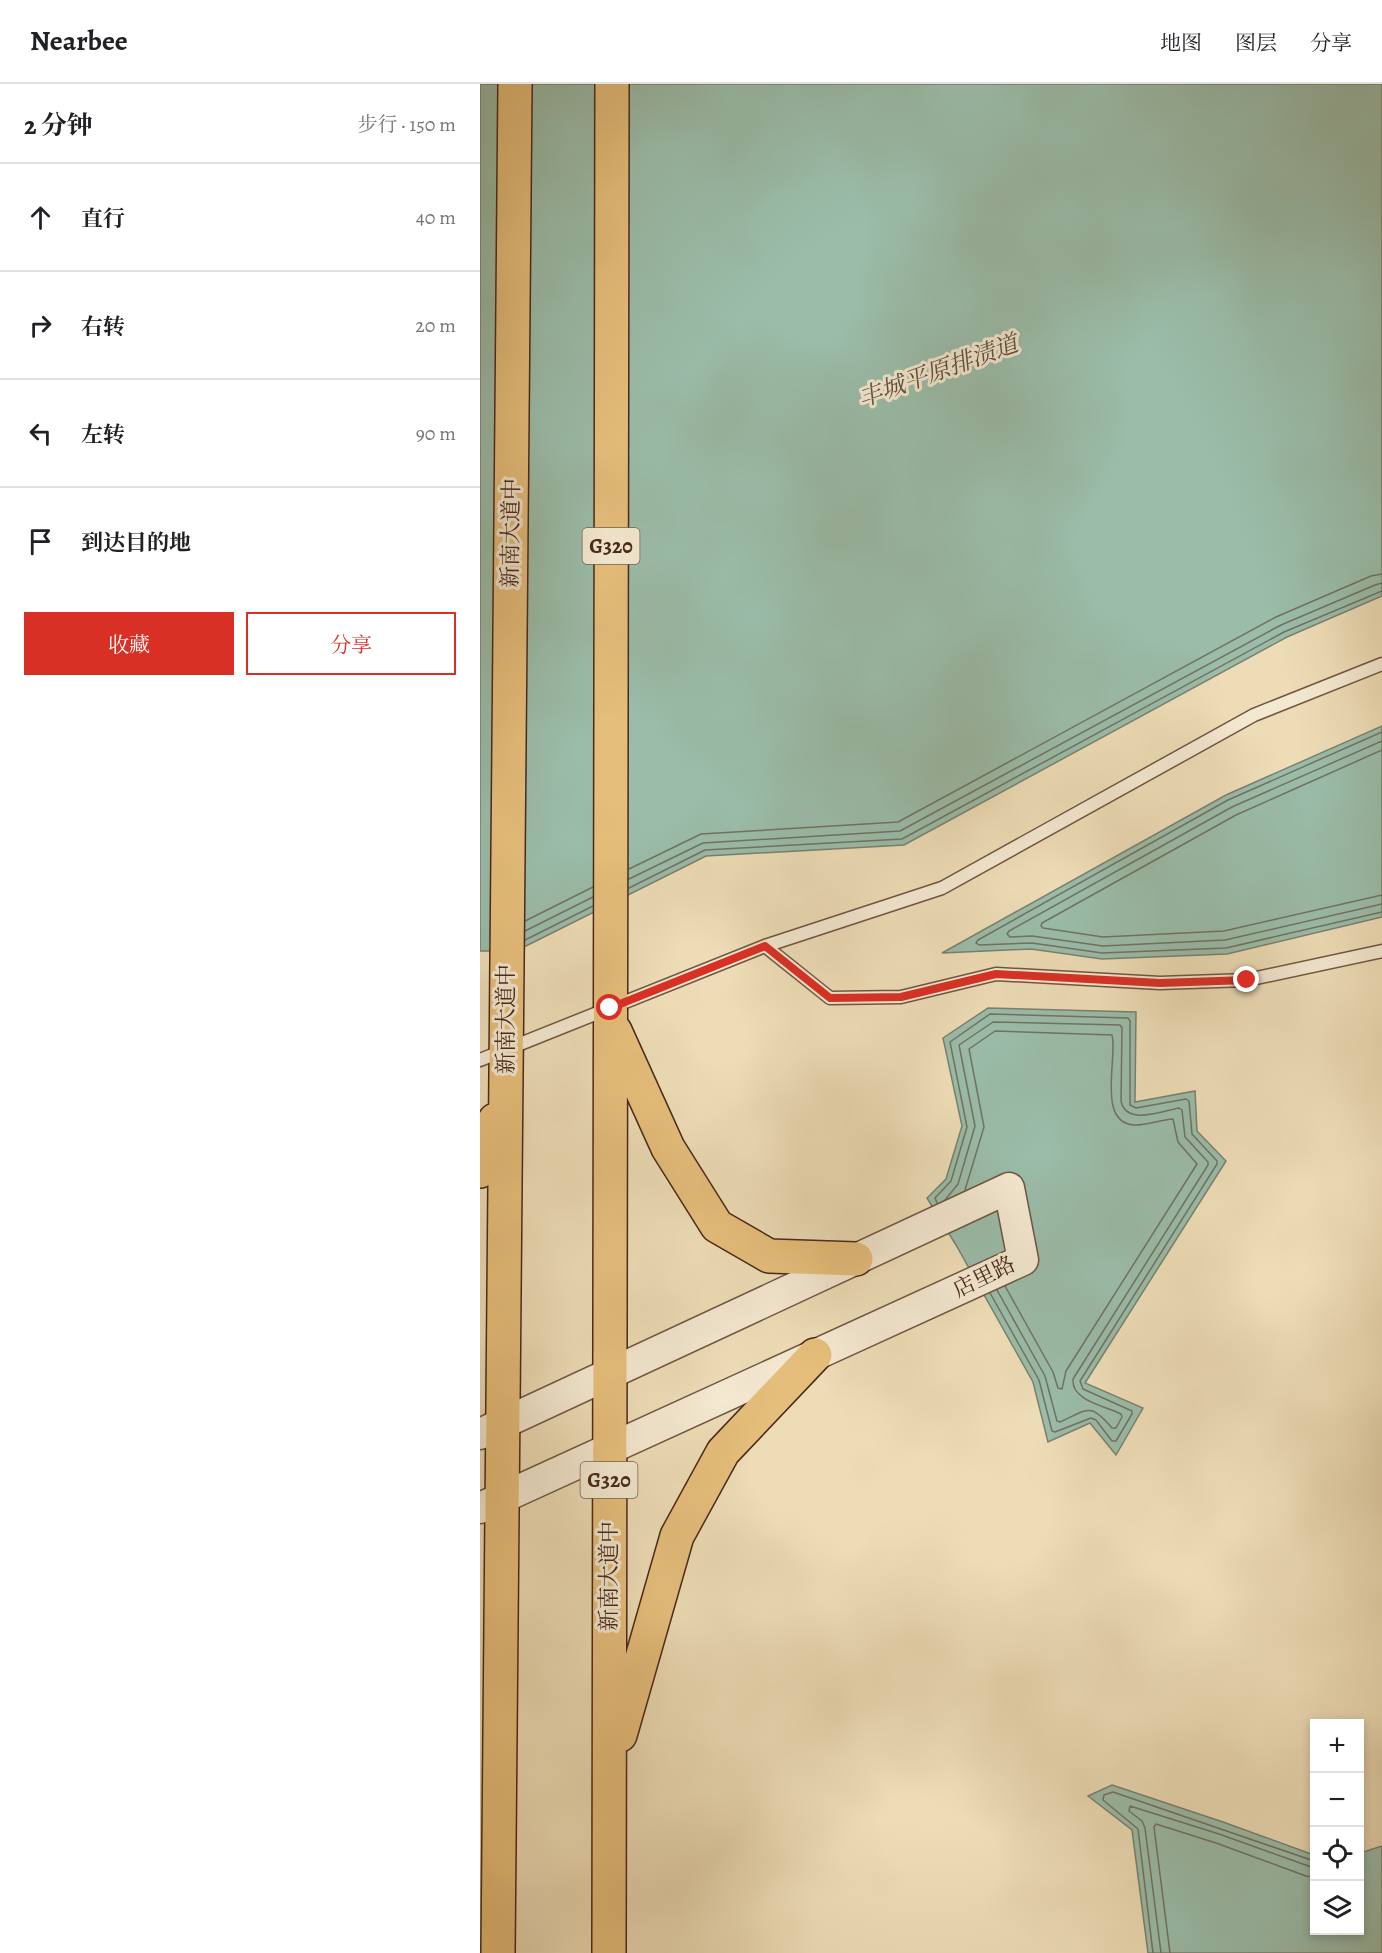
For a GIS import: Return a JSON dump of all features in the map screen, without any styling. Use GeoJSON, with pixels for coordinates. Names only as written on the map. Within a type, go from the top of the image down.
{"type":"FeatureCollection","features":[{"type":"Feature","properties":{"kind":"highway","name":"新南大道中"},"geometry":{"type":"LineString","coordinates":[[498,1953],[499,1839],[491,1429],[506,1084],[493,1054],[515,84]]}},
{"type":"Feature","properties":{"kind":"highway","name":"新南大道中"},"geometry":{"type":"LineString","coordinates":[[609,1953],[612,84]]}},
{"type":"Feature","properties":{"kind":"highway"},"geometry":{"type":"LineString","coordinates":[[610,1015],[668,1148],[717,1226],[769,1256],[856,1259]]}},
{"type":"Feature","properties":{"kind":"highway"},"geometry":{"type":"LineString","coordinates":[[480,1171],[506,1084]]}},
{"type":"Feature","properties":{"kind":"highway"},"geometry":{"type":"LineString","coordinates":[[609,1772],[677,1536],[723,1452],[815,1355]]}},
{"type":"Feature","properties":{"kind":"highway"},"geometry":{"type":"LineString","coordinates":[[480,1796],[499,1839]]}},
{"type":"Feature","properties":{"kind":"street","name":"店里路"},"geometry":{"type":"LineString","coordinates":[[491,1429],[1009,1188],[1023,1260],[491,1503]]}},
{"type":"Feature","properties":{"kind":"lane"},"geometry":{"type":"LineString","coordinates":[[493,1054],[610,1015],[765,946],[942,888],[1254,715],[1382,664]]}},
{"type":"Feature","properties":{"kind":"lane"},"geometry":{"type":"LineString","coordinates":[[765,946],[830,998],[901,997],[996,974],[1160,983],[1247,980],[1382,951]]}},
{"type":"Feature","properties":{"kind":"water","name":"丰城平原排渍道"},"geometry":{"type":"Polygon","coordinates":[[[480,84],[1382,84],[1382,596],[1287,637],[904,845],[706,856],[516,951],[480,951],[480,84]]]}},
{"type":"Feature","properties":{"kind":"water"},"geometry":{"type":"Polygon","coordinates":[[[1382,726],[1382,917],[1227,954],[1102,959],[1031,949],[942,953],[1226,795],[1382,726]]]}},
{"type":"Feature","properties":{"kind":"water"},"geometry":{"type":"Polygon","coordinates":[[[988,1008],[1136,1012],[1135,1102],[1195,1091],[1197,1131],[1226,1161],[1085,1383],[1143,1408],[1116,1455],[1090,1423],[1048,1442],[1033,1382],[927,1198],[946,1179],[962,1126],[943,1038],[988,1008]]]}},
{"type":"Feature","properties":{"kind":"water"},"geometry":{"type":"Polygon","coordinates":[[[1112,1785],[1310,1854],[1310,1935],[1364,1935],[1364,1852],[1382,1846],[1382,1953],[1148,1953],[1132,1830],[1088,1796],[1112,1785]]]}},
{"type":"Feature","properties":{"kind":"route"},"geometry":{"type":"LineString","coordinates":[[610,1008],[765,946],[830,998],[901,997],[996,974],[1160,983],[1247,980]]}}]}
